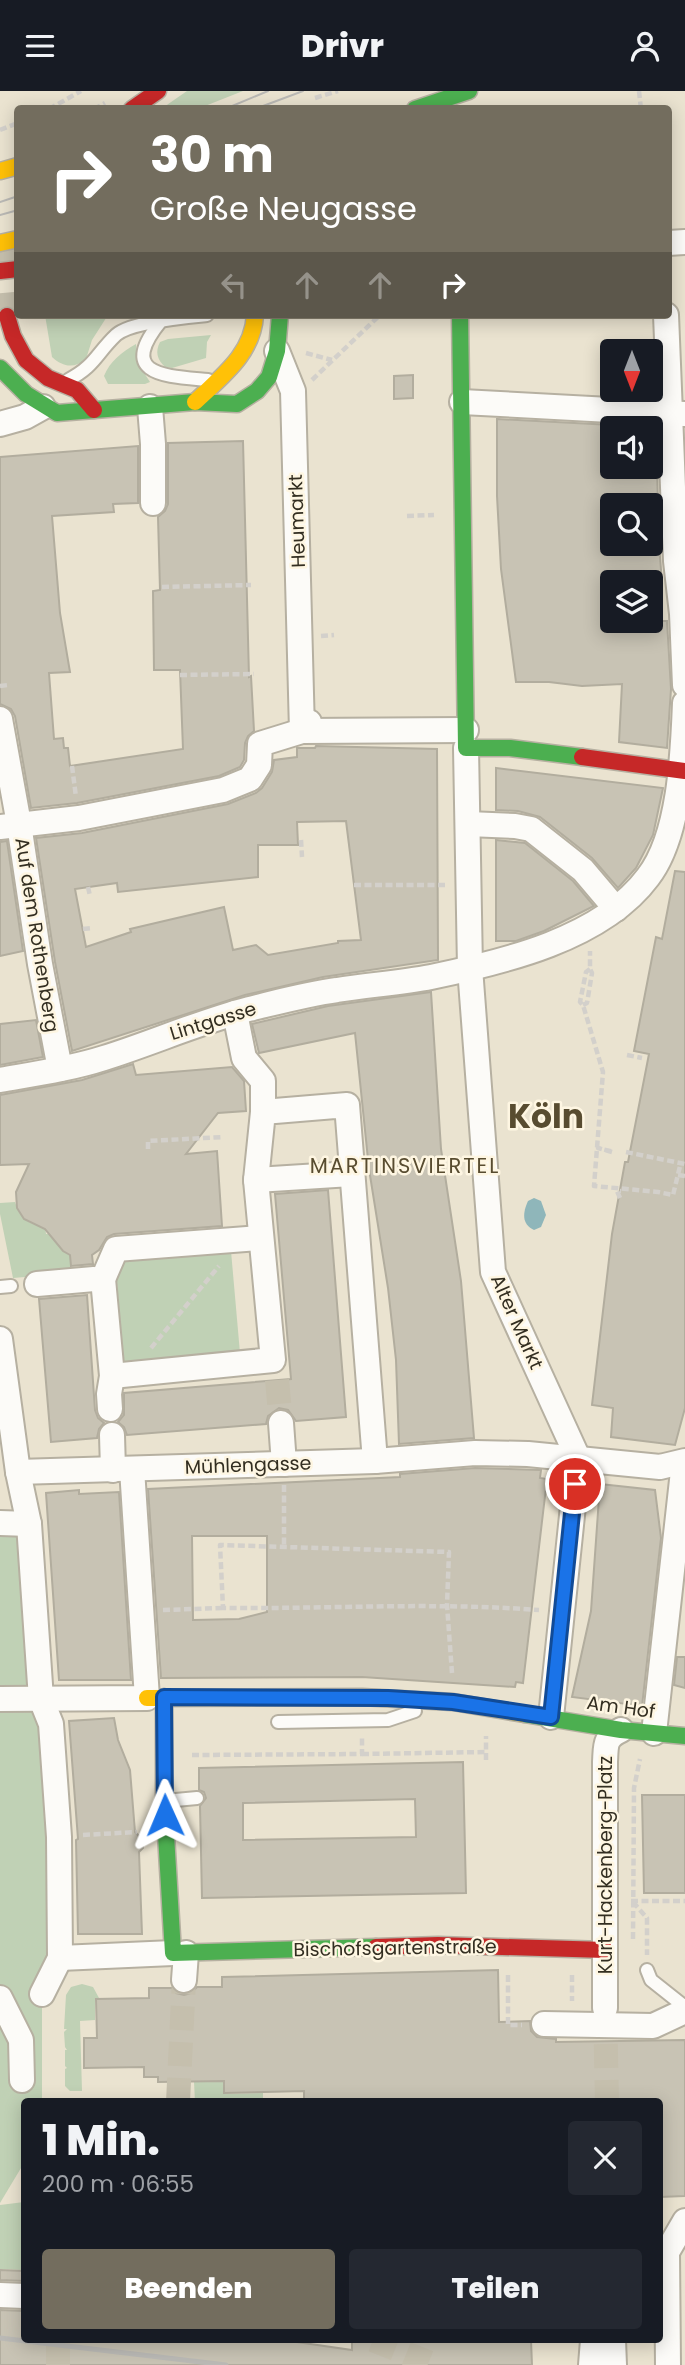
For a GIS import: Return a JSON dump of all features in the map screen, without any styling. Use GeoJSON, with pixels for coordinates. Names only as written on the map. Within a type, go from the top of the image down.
{"type":"FeatureCollection","features":[{"type":"Feature","properties":{"kind":"street"},"geometry":{"type":"LineString","coordinates":[[138,105],[158,91]]}},
{"type":"Feature","properties":{"kind":"street"},"geometry":{"type":"LineString","coordinates":[[432,105],[463,98]]}},
{"type":"Feature","properties":{"kind":"street"},"geometry":{"type":"LineString","coordinates":[[7,316],[13,336],[26,360],[48,378],[77,390],[94,410]]}},
{"type":"Feature","properties":{"kind":"street"},"geometry":{"type":"LineString","coordinates":[[195,402],[215,380],[226,373],[249,342],[255,319]]}},
{"type":"Feature","properties":{"kind":"street","name":"Heumarkt"},"geometry":{"type":"LineString","coordinates":[[281,319],[293,391],[305,727]]}},
{"type":"Feature","properties":{"kind":"street"},"geometry":{"type":"LineString","coordinates":[[460,319],[466,739]]}},
{"type":"Feature","properties":{"kind":"street"},"geometry":{"type":"LineString","coordinates":[[666,319],[678,414],[676,561],[682,614],[685,685]]}},
{"type":"Feature","properties":{"kind":"street"},"geometry":{"type":"LineString","coordinates":[[0,368],[34,400],[57,413],[195,402],[237,404],[257,391],[285,351]]}},
{"type":"Feature","properties":{"kind":"street"},"geometry":{"type":"LineString","coordinates":[[0,424],[25,417],[34,400]]}},
{"type":"Feature","properties":{"kind":"street"},"geometry":{"type":"LineString","coordinates":[[462,402],[678,414]]}},
{"type":"Feature","properties":{"kind":"street"},"geometry":{"type":"LineString","coordinates":[[150,407],[153,503]]}},
{"type":"Feature","properties":{"kind":"street"},"geometry":{"type":"LineString","coordinates":[[470,968],[555,942],[590,926],[616,909],[648,878],[661,855],[674,817],[682,771],[685,703]]}},
{"type":"Feature","properties":{"kind":"street","name":"Auf dem Rothenberg"},"geometry":{"type":"LineString","coordinates":[[0,719],[10,826],[60,1069]]}},
{"type":"Feature","properties":{"kind":"street"},"geometry":{"type":"LineString","coordinates":[[10,826],[79,818],[223,790],[250,779],[259,765],[260,744],[305,727],[466,739],[510,748],[682,771]]}},
{"type":"Feature","properties":{"kind":"street","name":"Alter Markt"},"geometry":{"type":"LineString","coordinates":[[466,739],[470,968],[493,1272],[578,1458]]}},
{"type":"Feature","properties":{"kind":"street"},"geometry":{"type":"LineString","coordinates":[[468,824],[531,829],[583,870],[616,909]]}},
{"type":"Feature","properties":{"kind":"street","name":"Lintgasse"},"geometry":{"type":"LineString","coordinates":[[0,1080],[102,1059],[235,1013],[335,990],[430,977],[470,968]]}},
{"type":"Feature","properties":{"kind":"street"},"geometry":{"type":"LineString","coordinates":[[112,1376],[275,1370],[249,1239],[263,1112],[263,1081],[244,1058],[235,1013]]}},
{"type":"Feature","properties":{"kind":"street"},"geometry":{"type":"LineString","coordinates":[[263,1112],[347,1105],[375,1461]]}},
{"type":"Feature","properties":{"kind":"street"},"geometry":{"type":"LineString","coordinates":[[256,1180],[351,1181]]}},
{"type":"Feature","properties":{"kind":"street"},"geometry":{"type":"LineString","coordinates":[[110,1409],[112,1376],[99,1279],[116,1249],[249,1239]]}},
{"type":"Feature","properties":{"kind":"street"},"geometry":{"type":"LineString","coordinates":[[37,1283],[99,1279]]}},
{"type":"Feature","properties":{"kind":"street"},"geometry":{"type":"LineString","coordinates":[[0,1339],[18,1472],[29,1524],[41,1699],[51,1724],[59,1837],[60,1958],[42,1994]]}},
{"type":"Feature","properties":{"kind":"street"},"geometry":{"type":"LineString","coordinates":[[281,1423],[284,1464]]}},
{"type":"Feature","properties":{"kind":"street"},"geometry":{"type":"LineString","coordinates":[[112,1435],[122,1469],[164,1755],[166,1830],[184,1980]]}},
{"type":"Feature","properties":{"kind":"street","name":"Mühlengasse"},"geometry":{"type":"LineString","coordinates":[[18,1472],[375,1461],[478,1453],[578,1458]]}},
{"type":"Feature","properties":{"kind":"street"},"geometry":{"type":"LineString","coordinates":[[551,1717],[578,1458],[660,1467],[685,1462],[654,1733]]}},
{"type":"Feature","properties":{"kind":"street"},"geometry":{"type":"LineString","coordinates":[[0,1523],[29,1524]]}},
{"type":"Feature","properties":{"kind":"street","name":"Am Hof"},"geometry":{"type":"LineString","coordinates":[[156,1698],[362,1697],[441,1701],[621,1730],[685,1736]]}},
{"type":"Feature","properties":{"kind":"street"},"geometry":{"type":"LineString","coordinates":[[0,1699],[156,1698]]}},
{"type":"Feature","properties":{"kind":"street","name":"Kurt-Hackenberg-Platz"},"geometry":{"type":"LineString","coordinates":[[605,2008],[605,1752],[606,1742],[611,1735],[621,1730]]}},
{"type":"Feature","properties":{"kind":"street","name":"Bischofsgartenstraße"},"geometry":{"type":"LineString","coordinates":[[60,1958],[438,1945],[605,1950]]}},
{"type":"Feature","properties":{"kind":"street"},"geometry":{"type":"LineString","coordinates":[[0,1998],[21,2041],[22,2080]]}},
{"type":"Feature","properties":{"kind":"street"},"geometry":{"type":"LineString","coordinates":[[544,2024],[653,2026],[685,2009]]}},
{"type":"Feature","properties":{"kind":"street"},"geometry":{"type":"LineString","coordinates":[[668,2365],[676,2289],[663,2252],[685,2221]]}},
{"type":"Feature","properties":{"kind":"street"},"geometry":{"type":"LineString","coordinates":[[0,2295],[21,2296]]}},
{"type":"Feature","properties":{"kind":"street"},"geometry":{"type":"LineString","coordinates":[[591,2365],[593,2343]]}},
{"type":"Feature","properties":{"kind":"street"},"geometry":{"type":"LineString","coordinates":[[613,2343],[614,2365]]}},
{"type":"Feature","properties":{"kind":"lane"},"geometry":{"type":"LineString","coordinates":[[34,400],[82,373],[95,362],[118,332],[171,319]]}},
{"type":"Feature","properties":{"kind":"lane"},"geometry":{"type":"LineString","coordinates":[[162,320],[150,334],[144,355],[152,371],[161,375],[215,380]]}},
{"type":"Feature","properties":{"kind":"lane"},"geometry":{"type":"LineString","coordinates":[[278,1722],[388,1720],[441,1701]]}},
{"type":"Feature","properties":{"kind":"lane"},"geometry":{"type":"LineString","coordinates":[[164,1801],[197,1798]]}},
{"type":"Feature","properties":{"kind":"lane"},"geometry":{"type":"LineString","coordinates":[[647,1970],[651,1980],[685,2009]]}},
{"type":"Feature","properties":{"kind":"path"},"geometry":{"type":"LineString","coordinates":[[56,105],[81,91]]}},
{"type":"Feature","properties":{"kind":"path"},"geometry":{"type":"LineString","coordinates":[[315,98],[338,91]]}},
{"type":"Feature","properties":{"kind":"path"},"geometry":{"type":"LineString","coordinates":[[309,383],[376,319]]}},
{"type":"Feature","properties":{"kind":"path"},"geometry":{"type":"LineString","coordinates":[[285,351],[332,360]]}},
{"type":"Feature","properties":{"kind":"path"},"geometry":{"type":"LineString","coordinates":[[407,516],[422,516]]}},
{"type":"Feature","properties":{"kind":"path"},"geometry":{"type":"LineString","coordinates":[[162,587],[251,585]]}},
{"type":"Feature","properties":{"kind":"path"},"geometry":{"type":"LineString","coordinates":[[180,675],[254,674]]}},
{"type":"Feature","properties":{"kind":"path"},"geometry":{"type":"LineString","coordinates":[[0,685],[8,685]]}},
{"type":"Feature","properties":{"kind":"path"},"geometry":{"type":"LineString","coordinates":[[301,840],[302,857]]}},
{"type":"Feature","properties":{"kind":"path"},"geometry":{"type":"LineString","coordinates":[[354,885],[469,885]]}},
{"type":"Feature","properties":{"kind":"path"},"geometry":{"type":"LineString","coordinates":[[88,887],[90,896]]}},
{"type":"Feature","properties":{"kind":"path"},"geometry":{"type":"LineString","coordinates":[[82,929],[92,928]]}},
{"type":"Feature","properties":{"kind":"path"},"geometry":{"type":"LineString","coordinates":[[583,1005],[587,1003],[592,973],[590,969],[586,972],[580,1002],[603,1072],[594,1186],[673,1195],[683,1163],[626,1152]]}},
{"type":"Feature","properties":{"kind":"path"},"geometry":{"type":"LineString","coordinates":[[627,1055],[642,1058]]}},
{"type":"Feature","properties":{"kind":"path"},"geometry":{"type":"LineString","coordinates":[[148,1149],[148,1141],[223,1137]]}},
{"type":"Feature","properties":{"kind":"path"},"geometry":{"type":"LineString","coordinates":[[598,1148],[613,1152]]}},
{"type":"Feature","properties":{"kind":"path"},"geometry":{"type":"LineString","coordinates":[[678,1175],[685,1176]]}},
{"type":"Feature","properties":{"kind":"path"},"geometry":{"type":"LineString","coordinates":[[620,1198],[617,1191],[622,1191]]}},
{"type":"Feature","properties":{"kind":"path"},"geometry":{"type":"LineString","coordinates":[[150,1350],[249,1239]]}},
{"type":"Feature","properties":{"kind":"path"},"geometry":{"type":"LineString","coordinates":[[284,1464],[284,1547]]}},
{"type":"Feature","properties":{"kind":"path"},"geometry":{"type":"LineString","coordinates":[[223,1608],[220,1545],[449,1552],[447,1605],[452,1683]]}},
{"type":"Feature","properties":{"kind":"path"},"geometry":{"type":"LineString","coordinates":[[141,1611],[447,1605],[531,1609]]}},
{"type":"Feature","properties":{"kind":"path"},"geometry":{"type":"LineString","coordinates":[[362,1720],[362,1754]]}},
{"type":"Feature","properties":{"kind":"path"},"geometry":{"type":"LineString","coordinates":[[633,1950],[634,1788],[642,1751],[654,1733]]}},
{"type":"Feature","properties":{"kind":"path"},"geometry":{"type":"LineString","coordinates":[[164,1755],[485,1752],[485,1759]]}},
{"type":"Feature","properties":{"kind":"path"},"geometry":{"type":"LineString","coordinates":[[59,1837],[166,1830]]}},
{"type":"Feature","properties":{"kind":"path"},"geometry":{"type":"LineString","coordinates":[[633,1901],[647,1919],[647,1970]]}},
{"type":"Feature","properties":{"kind":"path"},"geometry":{"type":"LineString","coordinates":[[652,1901],[685,1901]]}},
{"type":"Feature","properties":{"kind":"path"},"geometry":{"type":"LineString","coordinates":[[508,1984],[508,2025],[544,2024]]}},
{"type":"Feature","properties":{"kind":"green space"},"geometry":{"type":"Polygon","coordinates":[[[187,91],[243,91],[208,105],[167,105],[187,91]]]}},
{"type":"Feature","properties":{"kind":"green space"},"geometry":{"type":"Polygon","coordinates":[[[46,319],[105,319],[92,340],[86,359],[69,365],[52,357],[46,319]]]}},
{"type":"Feature","properties":{"kind":"green space"},"geometry":{"type":"Polygon","coordinates":[[[211,335],[207,342],[206,358],[172,368],[165,367],[159,358],[157,352],[160,342],[211,335]]]}},
{"type":"Feature","properties":{"kind":"green space"},"geometry":{"type":"Polygon","coordinates":[[[136,344],[137,362],[150,382],[108,384],[104,376],[113,361],[136,344]]]}},
{"type":"Feature","properties":{"kind":"green space"},"geometry":{"type":"Polygon","coordinates":[[[15,1202],[26,1220],[45,1226],[46,1234],[53,1234],[70,1255],[72,1273],[13,1278],[0,1203],[15,1202]]]}},
{"type":"Feature","properties":{"kind":"green space"},"geometry":{"type":"Polygon","coordinates":[[[231,1251],[240,1353],[124,1364],[115,1261],[231,1251]]]}},
{"type":"Feature","properties":{"kind":"green space"},"geometry":{"type":"Polygon","coordinates":[[[0,1523],[29,1524],[60,1958],[42,1995],[42,2098],[21,2098],[21,2168],[0,2203],[0,1523]]]}},
{"type":"Feature","properties":{"kind":"green space"},"geometry":{"type":"Polygon","coordinates":[[[82,1984],[93,1987],[99,1998],[95,1998],[95,2020],[80,2021],[82,2091],[70,2091],[65,2086],[66,1995],[71,1987],[82,1984]]]}},
{"type":"Feature","properties":{"kind":"green space"},"geometry":{"type":"Polygon","coordinates":[[[194,2082],[223,2082],[223,2094],[263,2093],[263,2098],[195,2098],[194,2082]]]}},
{"type":"Feature","properties":{"kind":"green space"},"geometry":{"type":"Polygon","coordinates":[[[21,2202],[21,2270],[0,2269],[0,2205],[21,2202]]]}},
{"type":"Feature","properties":{"kind":"water"},"geometry":{"type":"Polygon","coordinates":[[[534,1198],[541,1201],[546,1215],[541,1227],[534,1230],[524,1217],[528,1201],[534,1198]]]}},
{"type":"Feature","properties":{"kind":"building"},"geometry":{"type":"Polygon","coordinates":[[[413,375],[413,398],[394,399],[394,376],[413,375]]]}},
{"type":"Feature","properties":{"kind":"building"},"geometry":{"type":"Polygon","coordinates":[[[497,419],[600,424],[600,479],[657,479],[658,493],[600,493],[600,556],[660,556],[661,570],[600,570],[600,633],[663,633],[663,621],[667,621],[671,689],[667,748],[619,742],[622,684],[582,686],[516,682],[501,569],[497,419]]]}},
{"type":"Feature","properties":{"kind":"building"},"geometry":{"type":"Polygon","coordinates":[[[243,441],[249,677],[251,676],[254,731],[245,743],[244,760],[240,767],[219,776],[77,803],[31,808],[15,716],[11,709],[0,704],[0,457],[138,446],[138,503],[113,504],[114,512],[52,516],[60,613],[70,672],[49,673],[54,739],[63,738],[64,748],[68,748],[70,766],[183,749],[180,670],[154,670],[153,591],[160,590],[158,517],[168,504],[168,443],[243,441]]]}},
{"type":"Feature","properties":{"kind":"building"},"geometry":{"type":"Polygon","coordinates":[[[297,748],[437,749],[438,960],[323,977],[245,995],[72,1051],[36,838],[82,833],[228,804],[262,788],[272,772],[274,760],[297,757],[297,748]],[[346,821],[297,822],[298,845],[258,845],[258,877],[118,892],[117,883],[75,889],[86,947],[131,932],[130,929],[224,907],[233,950],[256,945],[268,955],[338,941],[361,940],[346,821]]]}},
{"type":"Feature","properties":{"kind":"building"},"geometry":{"type":"Polygon","coordinates":[[[496,768],[663,788],[653,835],[636,868],[618,888],[592,858],[540,817],[518,811],[496,810],[496,768]]]}},
{"type":"Feature","properties":{"kind":"building"},"geometry":{"type":"Polygon","coordinates":[[[496,840],[525,843],[573,881],[594,906],[544,931],[516,941],[496,941],[496,840]]]}},
{"type":"Feature","properties":{"kind":"building"},"geometry":{"type":"Polygon","coordinates":[[[7,841],[23,951],[0,956],[0,842],[7,841]]]}},
{"type":"Feature","properties":{"kind":"building"},"geometry":{"type":"Polygon","coordinates":[[[675,871],[685,872],[685,1408],[675,1445],[611,1437],[613,1408],[592,1405],[612,1234],[649,1054],[634,1051],[656,937],[662,939],[675,871]]]}},
{"type":"Feature","properties":{"kind":"building"},"geometry":{"type":"Polygon","coordinates":[[[431,992],[441,1149],[461,1281],[474,1438],[399,1444],[396,1360],[388,1288],[369,1169],[355,1033],[259,1053],[252,1024],[328,1006],[431,992]]]}},
{"type":"Feature","properties":{"kind":"building"},"geometry":{"type":"Polygon","coordinates":[[[36,1020],[43,1057],[0,1065],[0,1024],[36,1020]]]}},
{"type":"Feature","properties":{"kind":"building"},"geometry":{"type":"Polygon","coordinates":[[[133,1064],[136,1075],[232,1067],[244,1081],[246,1111],[218,1113],[186,1154],[217,1151],[222,1226],[114,1234],[107,1237],[99,1250],[92,1255],[93,1264],[71,1266],[70,1255],[63,1251],[45,1229],[24,1219],[17,1208],[16,1192],[29,1164],[0,1165],[0,1095],[82,1080],[133,1064]]]}},
{"type":"Feature","properties":{"kind":"building"},"geometry":{"type":"Polygon","coordinates":[[[328,1190],[346,1417],[296,1421],[288,1410],[279,1408],[268,1416],[266,1424],[127,1435],[118,1422],[124,1415],[124,1393],[291,1379],[275,1194],[328,1190]]]}},
{"type":"Feature","properties":{"kind":"building"},"geometry":{"type":"Polygon","coordinates":[[[87,1295],[95,1410],[104,1423],[97,1438],[51,1442],[39,1299],[87,1295]]]}},
{"type":"Feature","properties":{"kind":"building"},"geometry":{"type":"Polygon","coordinates":[[[475,1468],[541,1470],[540,1478],[547,1479],[523,1683],[516,1682],[515,1687],[362,1677],[161,1678],[148,1489],[400,1477],[400,1474],[475,1468]],[[192,1536],[193,1620],[239,1619],[267,1612],[267,1536],[192,1536]]]}},
{"type":"Feature","properties":{"kind":"building"},"geometry":{"type":"Polygon","coordinates":[[[600,1484],[655,1490],[661,1538],[642,1706],[572,1697],[591,1611],[600,1484]]]}},
{"type":"Feature","properties":{"kind":"building"},"geometry":{"type":"Polygon","coordinates":[[[79,1490],[79,1494],[119,1492],[131,1680],[59,1680],[46,1493],[79,1490]]]}},
{"type":"Feature","properties":{"kind":"building"},"geometry":{"type":"Polygon","coordinates":[[[677,1657],[685,1657],[685,1688],[674,1685],[677,1657]]]}},
{"type":"Feature","properties":{"kind":"building"},"geometry":{"type":"Polygon","coordinates":[[[114,1718],[118,1740],[130,1770],[135,1832],[142,1839],[143,1848],[139,1852],[142,1934],[78,1934],[78,1839],[69,1721],[114,1718]]]}},
{"type":"Feature","properties":{"kind":"building"},"geometry":{"type":"Polygon","coordinates":[[[463,1762],[466,1893],[202,1898],[200,1806],[206,1798],[204,1792],[199,1790],[199,1768],[463,1762]],[[415,1799],[243,1803],[243,1840],[416,1837],[415,1799]]]}},
{"type":"Feature","properties":{"kind":"building"},"geometry":{"type":"Polygon","coordinates":[[[642,1795],[685,1795],[685,1893],[644,1893],[642,1795]]]}},
{"type":"Feature","properties":{"kind":"building"},"geometry":{"type":"Polygon","coordinates":[[[498,1970],[499,2022],[530,2021],[531,2031],[537,2037],[556,2039],[556,2042],[685,2040],[685,2196],[663,2197],[663,2098],[304,2098],[304,2091],[224,2093],[224,2081],[158,2082],[158,2077],[144,2077],[144,2067],[84,2068],[84,2038],[97,2038],[96,1999],[149,1998],[149,1988],[172,1988],[176,1993],[184,1995],[197,1987],[222,1987],[222,1977],[498,1970]]]}},
{"type":"Feature","properties":{"kind":"building"},"geometry":{"type":"Polygon","coordinates":[[[0,2270],[21,2271],[21,2281],[0,2280],[0,2270]]]}},
{"type":"Feature","properties":{"kind":"building"},"geometry":{"type":"Polygon","coordinates":[[[0,2310],[21,2311],[21,2343],[304,2343],[352,2350],[352,2343],[531,2343],[532,2365],[0,2365],[0,2310]]]}},
{"type":"Feature","properties":{"kind":"tunnel"},"geometry":{"type":"LineString","coordinates":[[0,240],[7,316]]}},
{"type":"Feature","properties":{"kind":"tunnel"},"geometry":{"type":"LineString","coordinates":[[277,1380],[281,1423]]}},
{"type":"Feature","properties":{"kind":"tunnel"},"geometry":{"type":"LineString","coordinates":[[178,2098],[184,1980]]}},
{"type":"Feature","properties":{"kind":"tunnel"},"geometry":{"type":"LineString","coordinates":[[605,2008],[607,2098]]}},
{"type":"Feature","properties":{"kind":"tunnel"},"geometry":{"type":"LineString","coordinates":[[58,2343],[58,2365]]}},
{"type":"Feature","properties":{"kind":"tunnel"},"geometry":{"type":"LineString","coordinates":[[380,2343],[435,2365]]}},
{"type":"Feature","properties":{"kind":"tram line"},"geometry":{"type":"LineString","coordinates":[[235,105],[268,91]]}},
{"type":"Feature","properties":{"kind":"tram line"},"geometry":{"type":"LineString","coordinates":[[266,105],[303,91]]}},
{"type":"Feature","properties":{"kind":"tram line"},"geometry":{"type":"LineString","coordinates":[[0,202],[14,197]]}},
{"type":"Feature","properties":{"kind":"tram line"},"geometry":{"type":"LineString","coordinates":[[0,215],[14,211]]}},
{"type":"Feature","properties":{"kind":"railway"},"geometry":{"type":"LineString","coordinates":[[0,2338],[21,2341]]}},
{"type":"Feature","properties":{"kind":"railway"},"geometry":{"type":"LineString","coordinates":[[42,2343],[226,2365]]}},
{"type":"Feature","properties":{"kind":"traffic: fast"},"geometry":{"type":"LineString","coordinates":[[427,105],[469,91]]}},
{"type":"Feature","properties":{"kind":"traffic: fast"},"geometry":{"type":"LineString","coordinates":[[0,368],[26,394],[57,413],[195,402],[237,404],[257,391],[269,377],[277,351],[280,319]]}},
{"type":"Feature","properties":{"kind":"traffic: fast"},"geometry":{"type":"LineString","coordinates":[[460,319],[466,748],[510,748],[582,757]]}},
{"type":"Feature","properties":{"kind":"traffic: fast"},"geometry":{"type":"LineString","coordinates":[[164,1697],[164,1801],[173,1953],[376,1947]]}},
{"type":"Feature","properties":{"kind":"traffic: fast"},"geometry":{"type":"LineString","coordinates":[[524,1714],[621,1730],[685,1736]]}},
{"type":"Feature","properties":{"kind":"traffic: slow"},"geometry":{"type":"LineString","coordinates":[[0,171],[14,167]]}},
{"type":"Feature","properties":{"kind":"traffic: slow"},"geometry":{"type":"LineString","coordinates":[[0,243],[14,240]]}},
{"type":"Feature","properties":{"kind":"traffic: slow"},"geometry":{"type":"LineString","coordinates":[[195,402],[225,374],[242,353],[254,319]]}},
{"type":"Feature","properties":{"kind":"traffic: slow"},"geometry":{"type":"LineString","coordinates":[[147,1698],[362,1697],[453,1702],[524,1714]]}},
{"type":"Feature","properties":{"kind":"traffic: jam"},"geometry":{"type":"LineString","coordinates":[[138,105],[158,91]]}},
{"type":"Feature","properties":{"kind":"traffic: jam"},"geometry":{"type":"LineString","coordinates":[[0,271],[14,269]]}},
{"type":"Feature","properties":{"kind":"traffic: jam"},"geometry":{"type":"LineString","coordinates":[[7,316],[13,336],[26,360],[48,378],[77,390],[94,410]]}},
{"type":"Feature","properties":{"kind":"traffic: jam"},"geometry":{"type":"LineString","coordinates":[[582,757],[685,771]]}},
{"type":"Feature","properties":{"kind":"traffic: jam"},"geometry":{"type":"LineString","coordinates":[[376,1947],[438,1945],[605,1950]]}},
{"type":"Feature","properties":{"kind":"district","name":"Köln"},"geometry":{"type":"Point","coordinates":[546,1116]}},
{"type":"Feature","properties":{"kind":"district","name":"MARTINSVIERTEL"},"geometry":{"type":"Point","coordinates":[405,1165]}},
{"type":"Feature","properties":{"kind":"route"},"geometry":{"type":"LineString","coordinates":[[165,1815],[164,1697],[388,1698],[453,1702],[551,1717],[575,1484]]}}]}
